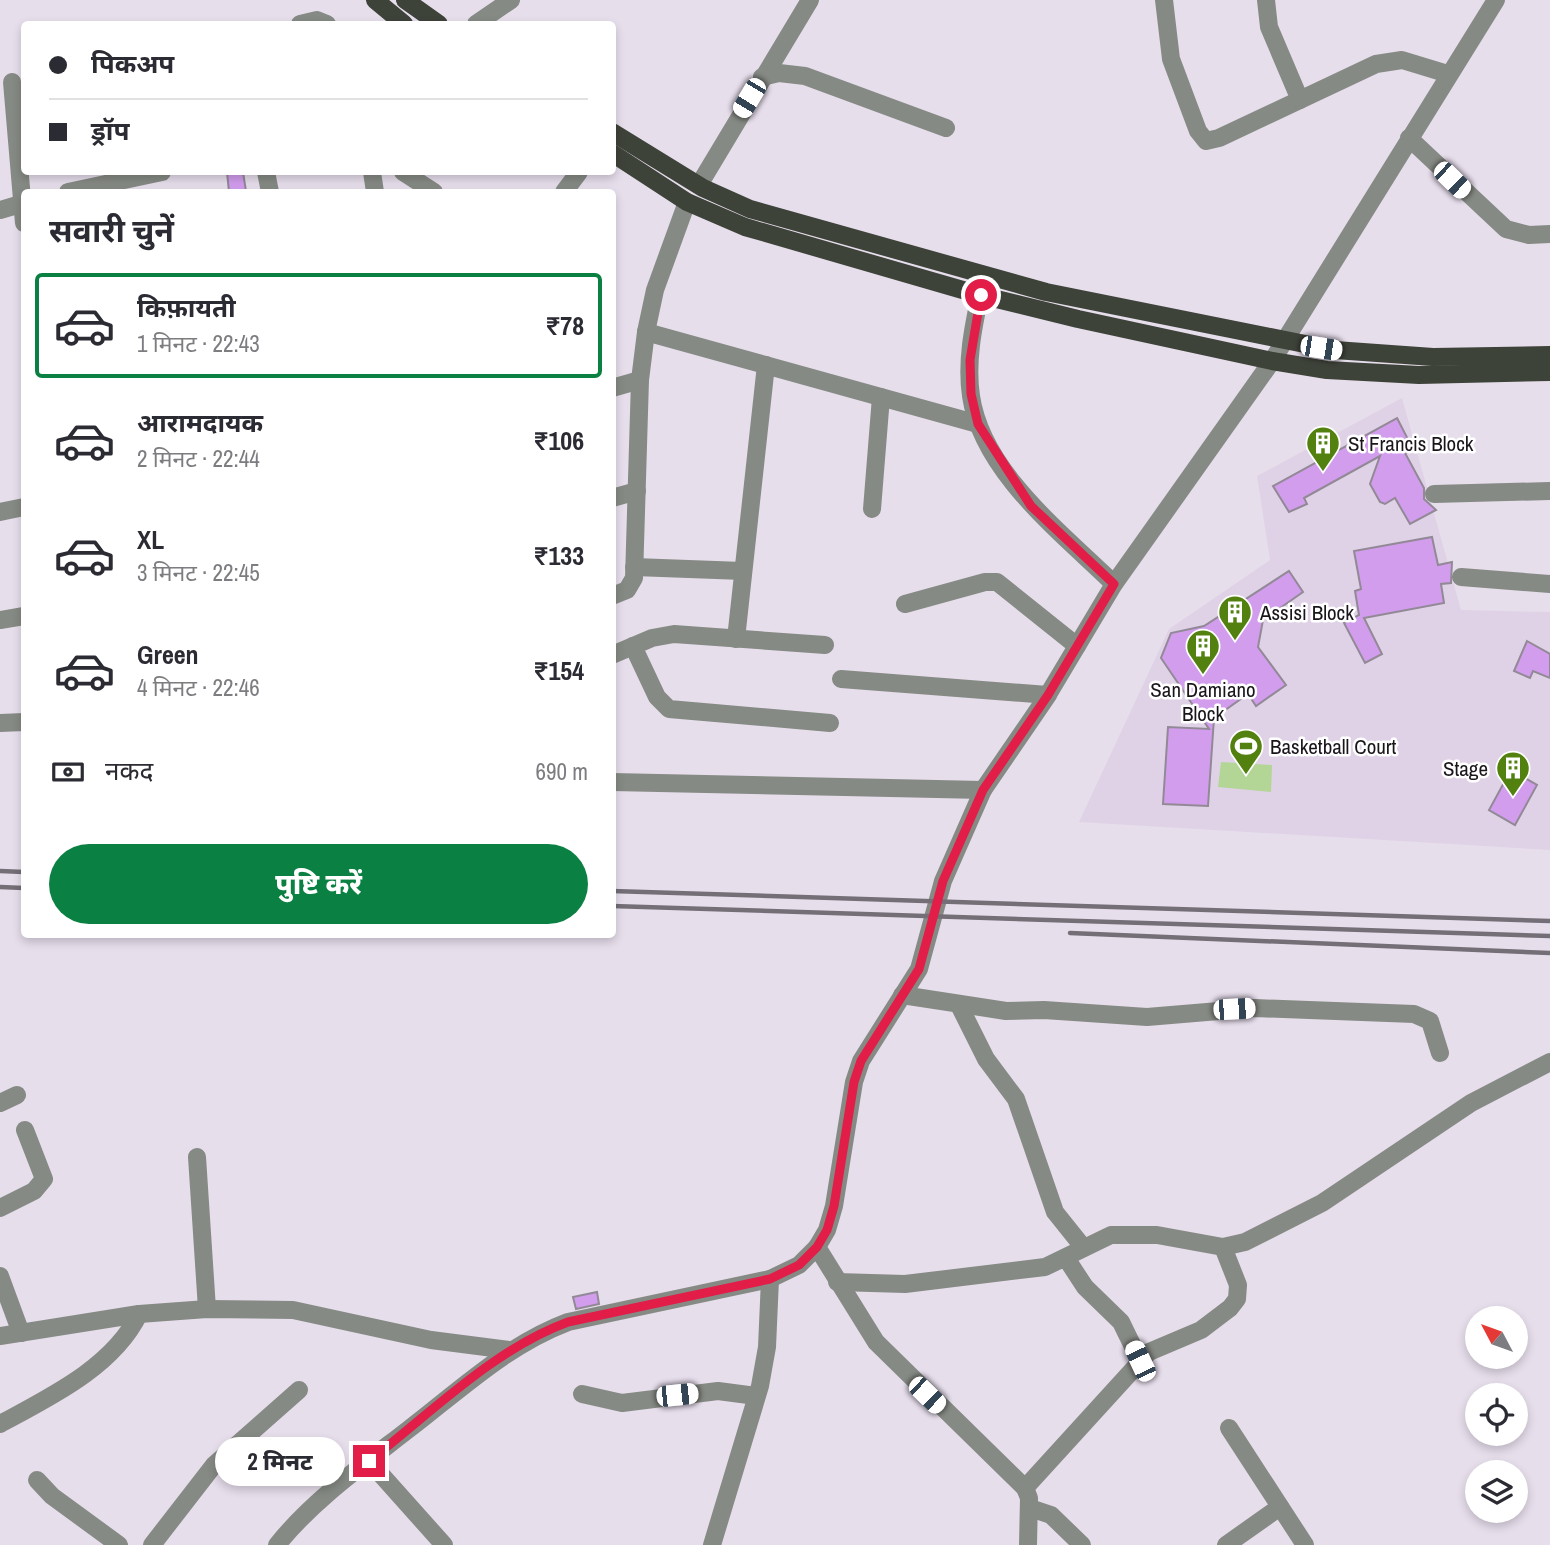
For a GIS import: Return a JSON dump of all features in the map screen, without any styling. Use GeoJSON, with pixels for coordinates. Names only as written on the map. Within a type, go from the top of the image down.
{"type":"FeatureCollection","features":[{"type":"Feature","properties":{"kind":"main road"},"geometry":{"type":"LineString","coordinates":[[375,0],[400,21]]}},
{"type":"Feature","properties":{"kind":"main road"},"geometry":{"type":"LineString","coordinates":[[404,0],[430,21]]}},
{"type":"Feature","properties":{"kind":"main road"},"geometry":{"type":"LineString","coordinates":[[616,134],[699,185],[750,209],[1046,292],[1284,342],[1335,350],[1433,357],[1550,355]]}},
{"type":"Feature","properties":{"kind":"main road"},"geometry":{"type":"LineString","coordinates":[[616,156],[687,202],[745,227],[981,295],[1272,361],[1326,370],[1419,375],[1550,372]]}},
{"type":"Feature","properties":{"kind":"street"},"geometry":{"type":"LineString","coordinates":[[480,21],[511,0]]}},
{"type":"Feature","properties":{"kind":"street"},"geometry":{"type":"LineString","coordinates":[[699,185],[810,0]]}},
{"type":"Feature","properties":{"kind":"street"},"geometry":{"type":"LineString","coordinates":[[1164,0],[1171,59],[1202,137],[1206,141],[1219,138],[1376,64],[1389,61],[1414,62],[1448,74]]}},
{"type":"Feature","properties":{"kind":"street"},"geometry":{"type":"LineString","coordinates":[[1266,0],[1269,27],[1300,100]]}},
{"type":"Feature","properties":{"kind":"street"},"geometry":{"type":"LineString","coordinates":[[277,1545],[369,1461],[509,1350],[540,1332],[568,1322],[770,1279],[799,1265],[817,1247],[834,1206],[857,1071],[919,969],[943,881],[983,790],[1048,695],[1114,584],[1272,361],[1496,0]]}},
{"type":"Feature","properties":{"kind":"street"},"geometry":{"type":"LineString","coordinates":[[762,77],[779,73],[805,76],[946,128]]}},
{"type":"Feature","properties":{"kind":"street"},"geometry":{"type":"LineString","coordinates":[[12,82],[22,189]]}},
{"type":"Feature","properties":{"kind":"street"},"geometry":{"type":"LineString","coordinates":[[1409,138],[1506,229],[1529,235],[1550,234]]}},
{"type":"Feature","properties":{"kind":"street"},"geometry":{"type":"LineString","coordinates":[[408,175],[429,189]]}},
{"type":"Feature","properties":{"kind":"street"},"geometry":{"type":"LineString","coordinates":[[85,189],[136,180]]}},
{"type":"Feature","properties":{"kind":"street"},"geometry":{"type":"LineString","coordinates":[[616,594],[630,587],[634,567],[639,380],[646,332],[655,289],[687,202]]}},
{"type":"Feature","properties":{"kind":"street"},"geometry":{"type":"LineString","coordinates":[[0,209],[21,204]]}},
{"type":"Feature","properties":{"kind":"street"},"geometry":{"type":"LineString","coordinates":[[981,295],[970,360],[971,394],[978,424],[1031,506],[1114,584]]}},
{"type":"Feature","properties":{"kind":"street"},"geometry":{"type":"LineString","coordinates":[[646,332],[978,424]]}},
{"type":"Feature","properties":{"kind":"street"},"geometry":{"type":"LineString","coordinates":[[736,639],[766,365]]}},
{"type":"Feature","properties":{"kind":"street"},"geometry":{"type":"LineString","coordinates":[[616,387],[639,380]]}},
{"type":"Feature","properties":{"kind":"street"},"geometry":{"type":"LineString","coordinates":[[872,509],[881,397]]}},
{"type":"Feature","properties":{"kind":"street"},"geometry":{"type":"LineString","coordinates":[[616,497],[637,491]]}},
{"type":"Feature","properties":{"kind":"street"},"geometry":{"type":"LineString","coordinates":[[1434,494],[1550,491]]}},
{"type":"Feature","properties":{"kind":"street"},"geometry":{"type":"LineString","coordinates":[[0,512],[21,508]]}},
{"type":"Feature","properties":{"kind":"street"},"geometry":{"type":"LineString","coordinates":[[634,567],[743,571]]}},
{"type":"Feature","properties":{"kind":"street"},"geometry":{"type":"LineString","coordinates":[[1461,577],[1550,584]]}},
{"type":"Feature","properties":{"kind":"street"},"geometry":{"type":"LineString","coordinates":[[905,604],[985,582],[997,582],[1077,646]]}},
{"type":"Feature","properties":{"kind":"street"},"geometry":{"type":"LineString","coordinates":[[0,620],[21,616]]}},
{"type":"Feature","properties":{"kind":"street"},"geometry":{"type":"LineString","coordinates":[[616,652],[652,638],[674,634],[825,645]]}},
{"type":"Feature","properties":{"kind":"street"},"geometry":{"type":"LineString","coordinates":[[633,646],[657,697],[669,709],[830,723]]}},
{"type":"Feature","properties":{"kind":"street"},"geometry":{"type":"LineString","coordinates":[[841,679],[1048,695]]}},
{"type":"Feature","properties":{"kind":"street"},"geometry":{"type":"LineString","coordinates":[[0,723],[21,722]]}},
{"type":"Feature","properties":{"kind":"street"},"geometry":{"type":"LineString","coordinates":[[616,782],[983,790]]}},
{"type":"Feature","properties":{"kind":"street"},"geometry":{"type":"LineString","coordinates":[[902,995],[1006,1012],[1044,1010],[1147,1017],[1255,1008],[1414,1014],[1430,1021],[1440,1053]]}},
{"type":"Feature","properties":{"kind":"street"},"geometry":{"type":"LineString","coordinates":[[959,1005],[986,1059],[1009,1088],[1021,1111],[1042,1181],[1055,1212],[1083,1247]]}},
{"type":"Feature","properties":{"kind":"street"},"geometry":{"type":"LineString","coordinates":[[837,1282],[905,1284],[1045,1267],[1083,1247],[1111,1236],[1129,1234],[1157,1235],[1223,1247],[1245,1242],[1322,1203],[1471,1103],[1550,1062]]}},
{"type":"Feature","properties":{"kind":"street"},"geometry":{"type":"LineString","coordinates":[[0,1103],[17,1095]]}},
{"type":"Feature","properties":{"kind":"street"},"geometry":{"type":"LineString","coordinates":[[0,1208],[34,1191],[44,1179],[25,1130]]}},
{"type":"Feature","properties":{"kind":"street"},"geometry":{"type":"LineString","coordinates":[[197,1157],[206,1309]]}},
{"type":"Feature","properties":{"kind":"street"},"geometry":{"type":"LineString","coordinates":[[817,1247],[876,1342],[1025,1488],[1030,1508],[1028,1545]]}},
{"type":"Feature","properties":{"kind":"street"},"geometry":{"type":"LineString","coordinates":[[1025,1488],[1140,1361],[1160,1345],[1201,1330],[1230,1308],[1237,1299],[1238,1285],[1223,1247]]}},
{"type":"Feature","properties":{"kind":"street"},"geometry":{"type":"LineString","coordinates":[[1066,1258],[1085,1287],[1121,1322],[1140,1361]]}},
{"type":"Feature","properties":{"kind":"street"},"geometry":{"type":"LineString","coordinates":[[0,1276],[21,1333]]}},
{"type":"Feature","properties":{"kind":"street"},"geometry":{"type":"LineString","coordinates":[[712,1545],[768,1347],[770,1279]]}},
{"type":"Feature","properties":{"kind":"street"},"geometry":{"type":"LineString","coordinates":[[0,1336],[139,1314],[206,1309],[293,1310],[431,1340],[509,1350]]}},
{"type":"Feature","properties":{"kind":"street"},"geometry":{"type":"LineString","coordinates":[[0,1424],[59,1391],[94,1365],[122,1340],[139,1314]]}},
{"type":"Feature","properties":{"kind":"street"},"geometry":{"type":"LineString","coordinates":[[152,1545],[206,1474],[299,1390]]}},
{"type":"Feature","properties":{"kind":"street"},"geometry":{"type":"LineString","coordinates":[[582,1394],[622,1403],[718,1391],[756,1396]]}},
{"type":"Feature","properties":{"kind":"street"},"geometry":{"type":"LineString","coordinates":[[1229,1428],[1305,1545]]}},
{"type":"Feature","properties":{"kind":"street"},"geometry":{"type":"LineString","coordinates":[[369,1461],[444,1545]]}},
{"type":"Feature","properties":{"kind":"street"},"geometry":{"type":"LineString","coordinates":[[37,1480],[52,1496],[119,1545]]}},
{"type":"Feature","properties":{"kind":"street"},"geometry":{"type":"LineString","coordinates":[[1226,1545],[1280,1507]]}},
{"type":"Feature","properties":{"kind":"street"},"geometry":{"type":"LineString","coordinates":[[1030,1508],[1051,1515],[1082,1545]]}},
{"type":"Feature","properties":{"kind":"shaded area"},"geometry":{"type":"Polygon","coordinates":[[[1402,398],[1461,610],[1550,612],[1550,850],[1079,822],[1169,629],[1270,560],[1257,476],[1402,398]]]}},
{"type":"Feature","properties":{"kind":"green space","name":"Basketball Court"},"geometry":{"type":"Polygon","coordinates":[[[1221,762],[1272,765],[1271,792],[1218,787],[1221,762]]]}},
{"type":"Feature","properties":{"kind":"building"},"geometry":{"type":"Polygon","coordinates":[[[227,175],[243,175],[246,189],[229,189],[227,175]]]}},
{"type":"Feature","properties":{"kind":"building","name":"St Francis Block"},"geometry":{"type":"Polygon","coordinates":[[[1397,418],[1413,449],[1405,453],[1424,488],[1424,499],[1436,510],[1410,524],[1395,498],[1385,504],[1380,502],[1370,484],[1380,456],[1304,498],[1307,504],[1289,512],[1273,486],[1397,418]]]}},
{"type":"Feature","properties":{"kind":"building"},"geometry":{"type":"Polygon","coordinates":[[[1432,537],[1438,565],[1452,562],[1451,583],[1441,584],[1444,603],[1364,618],[1382,654],[1365,663],[1344,623],[1359,615],[1355,591],[1361,589],[1354,551],[1432,537]]]}},
{"type":"Feature","properties":{"kind":"building"},"geometry":{"type":"Polygon","coordinates":[[[1289,571],[1303,592],[1263,620],[1258,647],[1286,685],[1256,706],[1248,694],[1214,718],[1208,806],[1163,804],[1168,727],[1209,729],[1161,658],[1171,633],[1204,626],[1289,571]]]}},
{"type":"Feature","properties":{"kind":"building"},"geometry":{"type":"Polygon","coordinates":[[[1527,641],[1550,654],[1550,678],[1533,671],[1530,678],[1514,671],[1527,641]]]}},
{"type":"Feature","properties":{"kind":"building","name":"Stage"},"geometry":{"type":"Polygon","coordinates":[[[1511,770],[1537,785],[1515,825],[1489,810],[1511,770]]]}},
{"type":"Feature","properties":{"kind":"building"},"geometry":{"type":"Polygon","coordinates":[[[597,1292],[599,1304],[576,1309],[573,1297],[597,1292]]]}},
{"type":"Feature","properties":{"kind":"railway"},"geometry":{"type":"LineString","coordinates":[[0,871],[21,872]]}},
{"type":"Feature","properties":{"kind":"railway"},"geometry":{"type":"LineString","coordinates":[[0,887],[21,888]]}},
{"type":"Feature","properties":{"kind":"railway"},"geometry":{"type":"LineString","coordinates":[[616,891],[1550,921]]}},
{"type":"Feature","properties":{"kind":"railway"},"geometry":{"type":"LineString","coordinates":[[616,906],[1550,936]]}},
{"type":"Feature","properties":{"kind":"railway"},"geometry":{"type":"LineString","coordinates":[[1070,933],[1550,953]]}},
{"type":"Feature","properties":{"kind":"place","name":"St Francis Block"},"geometry":{"type":"Point","coordinates":[1323,473]}},
{"type":"Feature","properties":{"kind":"place","name":"Assisi Block"},"geometry":{"type":"Point","coordinates":[1235,642]}},
{"type":"Feature","properties":{"kind":"place","name":"San Damiano Block"},"geometry":{"type":"Point","coordinates":[1203,676]}},
{"type":"Feature","properties":{"kind":"place","name":"Basketball Court"},"geometry":{"type":"Point","coordinates":[1246,776]}},
{"type":"Feature","properties":{"kind":"place","name":"Stage"},"geometry":{"type":"Point","coordinates":[1513,798]}},
{"type":"Feature","properties":{"kind":"route"},"geometry":{"type":"LineString","coordinates":[[369,1461],[509,1350],[540,1332],[568,1322],[770,1279],[799,1265],[817,1247],[827,1230],[834,1206],[854,1082],[861,1061],[919,969],[943,881],[983,790],[1048,695],[1114,584],[1031,506],[978,424],[973,410],[969,376],[974,324],[981,295]]}}]}
